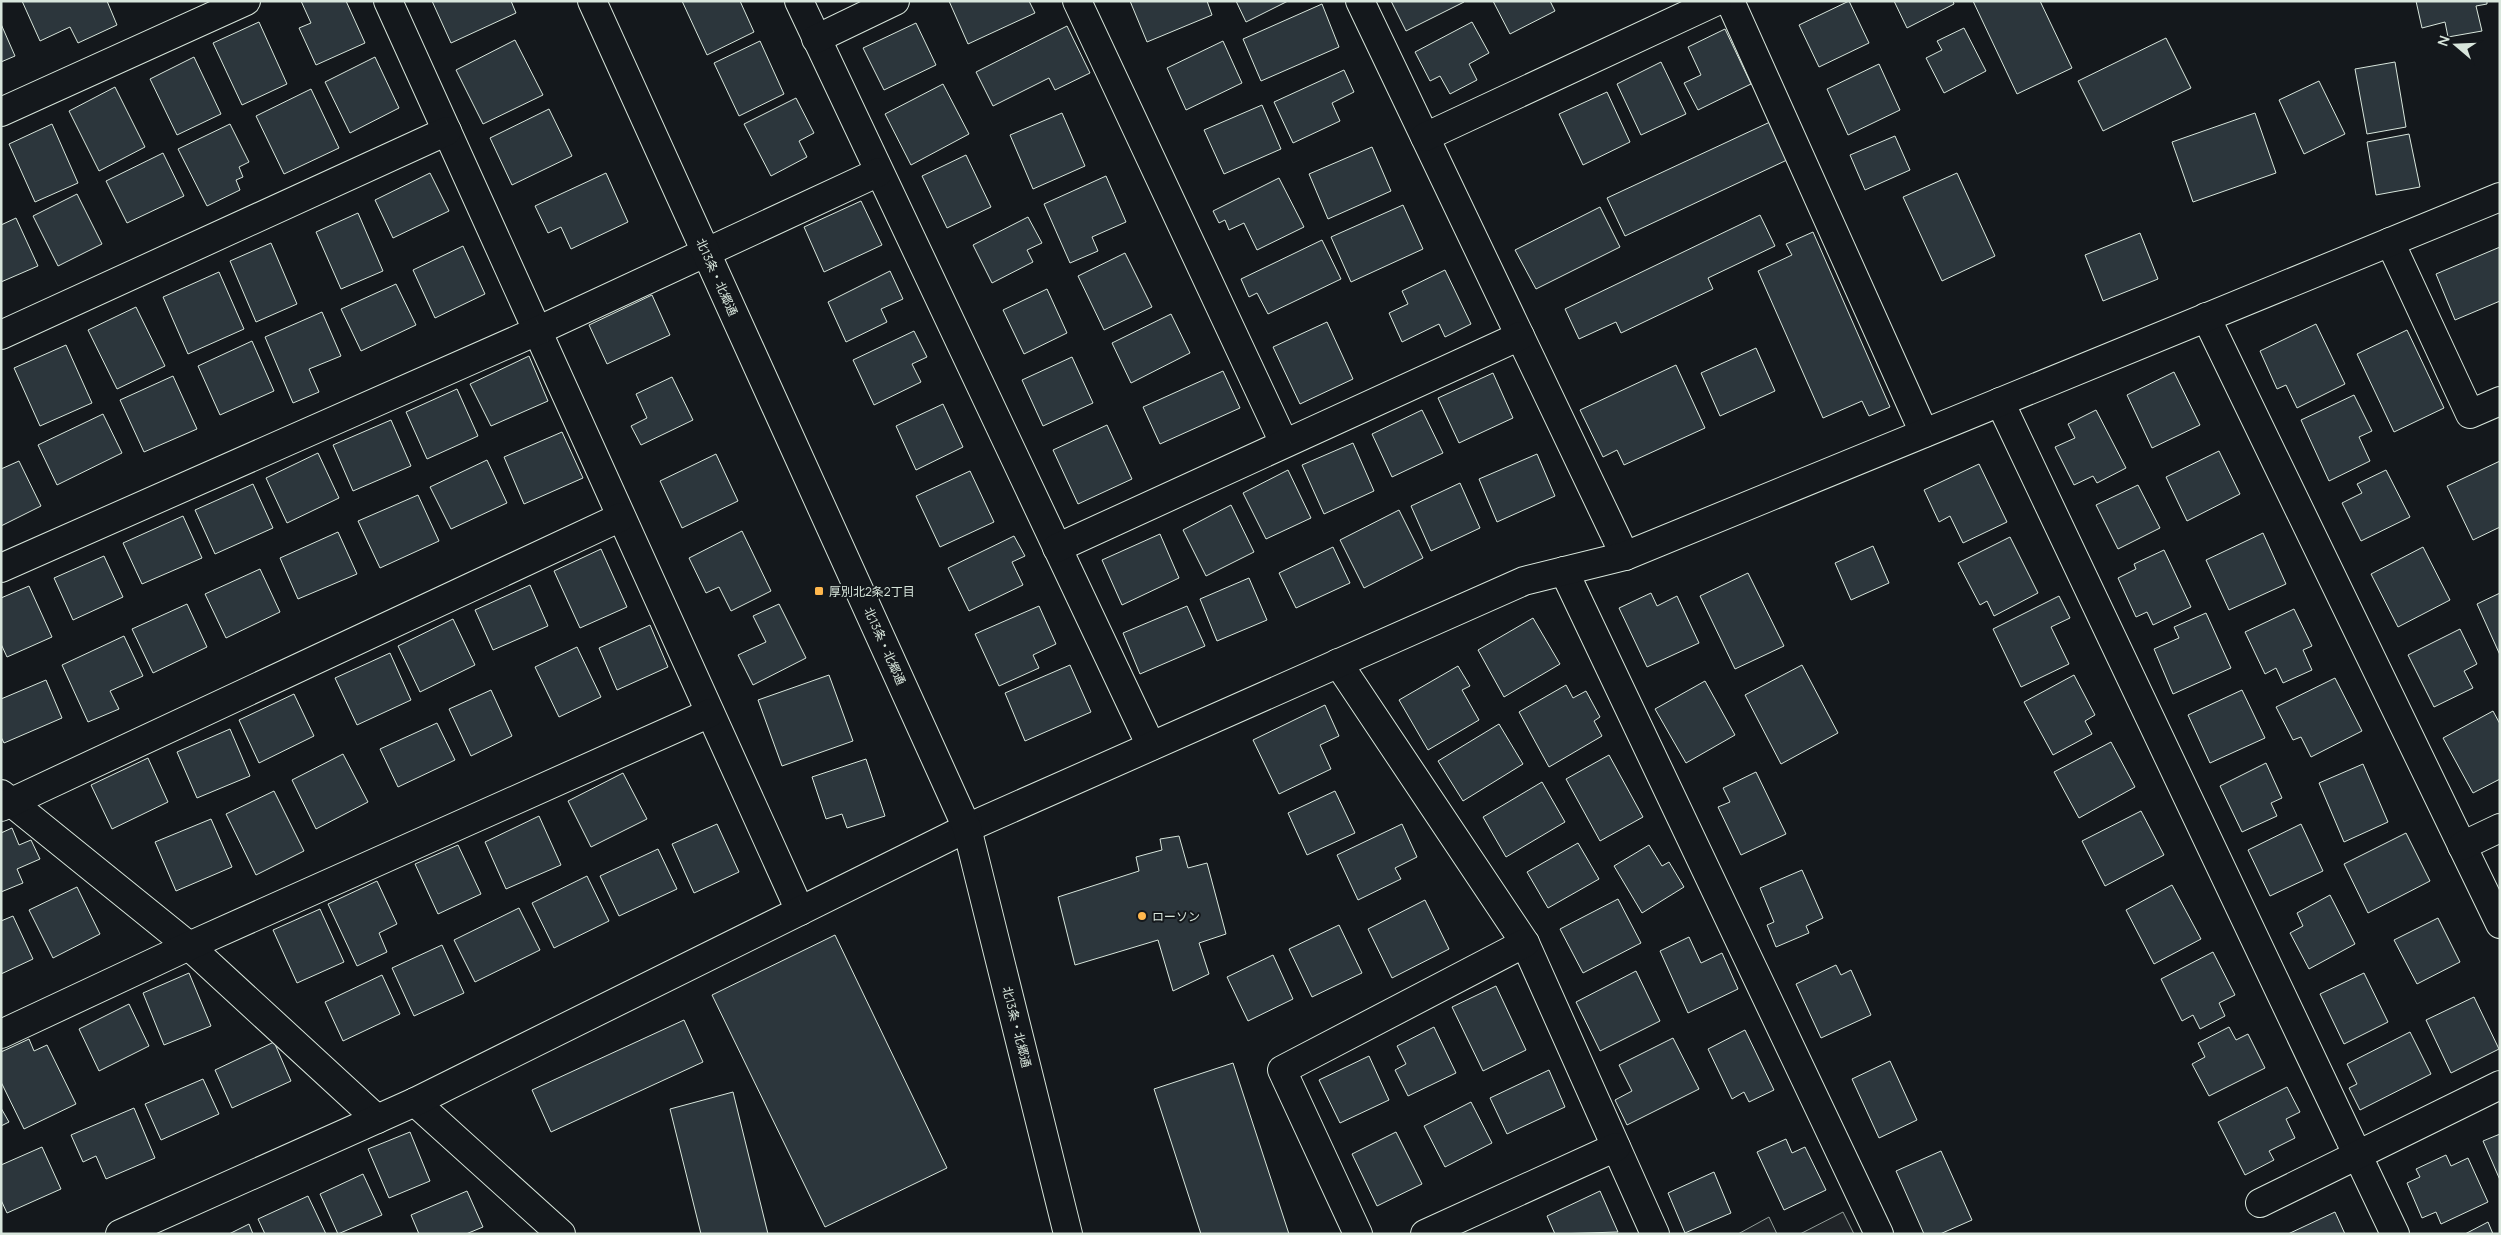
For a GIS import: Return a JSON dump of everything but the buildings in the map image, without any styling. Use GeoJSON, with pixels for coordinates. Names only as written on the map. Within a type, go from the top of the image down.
{"type":"FeatureCollection","features":[{"type":"Feature","properties":{"kind":"street"},"geometry":{"type":"LineString","coordinates":[[1,112],[246,1]]}},
{"type":"Feature","properties":{"kind":"street"},"geometry":{"type":"LineString","coordinates":[[388,1],[800,911]]}},
{"type":"Feature","properties":{"kind":"street","name":"北13条・北郷通"},"geometry":{"type":"LineString","coordinates":[[592,1],[968,828],[1068,1234]]}},
{"type":"Feature","properties":{"kind":"street"},"geometry":{"type":"LineString","coordinates":[[799,1],[1151,746]]}},
{"type":"Feature","properties":{"kind":"street"},"geometry":{"type":"LineString","coordinates":[[816,39],[895,1]]}},
{"type":"Feature","properties":{"kind":"street"},"geometry":{"type":"LineString","coordinates":[[1077,1],[1284,443]]}},
{"type":"Feature","properties":{"kind":"street"},"geometry":{"type":"LineString","coordinates":[[1360,1],[1625,556]]}},
{"type":"Feature","properties":{"kind":"street"},"geometry":{"type":"LineString","coordinates":[[1425,137],[1717,1]]}},
{"type":"Feature","properties":{"kind":"street"},"geometry":{"type":"LineString","coordinates":[[1730,1],[1924,433]]}},
{"type":"Feature","properties":{"kind":"street"},"geometry":{"type":"LineString","coordinates":[[1,335],[447,131]]}},
{"type":"Feature","properties":{"kind":"street"},"geometry":{"type":"LineString","coordinates":[[1,568],[537,331],[879,172]]}},
{"type":"Feature","properties":{"kind":"street"},"geometry":{"type":"LineString","coordinates":[[120,1234],[415,1102],[968,828],[1524,581],[1625,556],[2500,197]]}},
{"type":"Feature","properties":{"kind":"street"},"geometry":{"type":"LineString","coordinates":[[2390,242],[2470,414],[2500,400]]}},
{"type":"Feature","properties":{"kind":"street"},"geometry":{"type":"LineString","coordinates":[[2206,317],[2500,924]]}},
{"type":"Feature","properties":{"kind":"street"},"geometry":{"type":"LineString","coordinates":[[1057,548],[1520,336]]}},
{"type":"Feature","properties":{"kind":"street"},"geometry":{"type":"LineString","coordinates":[[2000,402],[2395,1234]]}},
{"type":"Feature","properties":{"kind":"street"},"geometry":{"type":"LineString","coordinates":[[377,1118],[188,946],[4,801],[621,517]]}},
{"type":"Feature","properties":{"kind":"street"},"geometry":{"type":"LineString","coordinates":[[1564,570],[1879,1234]]}},
{"type":"Feature","properties":{"kind":"street"},"geometry":{"type":"LineString","coordinates":[[1338,664],[1524,943],[1655,1234]]}},
{"type":"Feature","properties":{"kind":"street"},"geometry":{"type":"LineString","coordinates":[[1,1034],[188,946],[710,713]]}},
{"type":"Feature","properties":{"kind":"street"},"geometry":{"type":"LineString","coordinates":[[2462,846],[2500,828]]}},
{"type":"Feature","properties":{"kind":"street"},"geometry":{"type":"LineString","coordinates":[[1358,1234],[1282,1070],[1524,943]]}},
{"type":"Feature","properties":{"kind":"street"},"geometry":{"type":"LineString","coordinates":[[2260,1203],[2500,1085]]}},
{"type":"Feature","properties":{"kind":"street"},"geometry":{"type":"LineString","coordinates":[[415,1102],[562,1234]]}},
{"type":"Feature","properties":{"kind":"street"},"geometry":{"type":"LineString","coordinates":[[1425,1234],[1616,1147]]}},
{"type":"Feature","properties":{"kind":"shaded area"},"geometry":{"type":"Polygon","coordinates":[[[1843,1212],[1854,1234],[1800,1234],[1843,1212]]]}},
{"type":"Feature","properties":{"kind":"shaded area"},"geometry":{"type":"Polygon","coordinates":[[[1769,1217],[1777,1234],[1738,1234],[1769,1217]]]}},
{"type":"Feature","properties":{"kind":"place","name":"厚別北2条2丁目"},"geometry":{"type":"Point","coordinates":[819,591]}},
{"type":"Feature","properties":{"kind":"place","name":"ローソン"},"geometry":{"type":"Point","coordinates":[1142,916]}}]}
